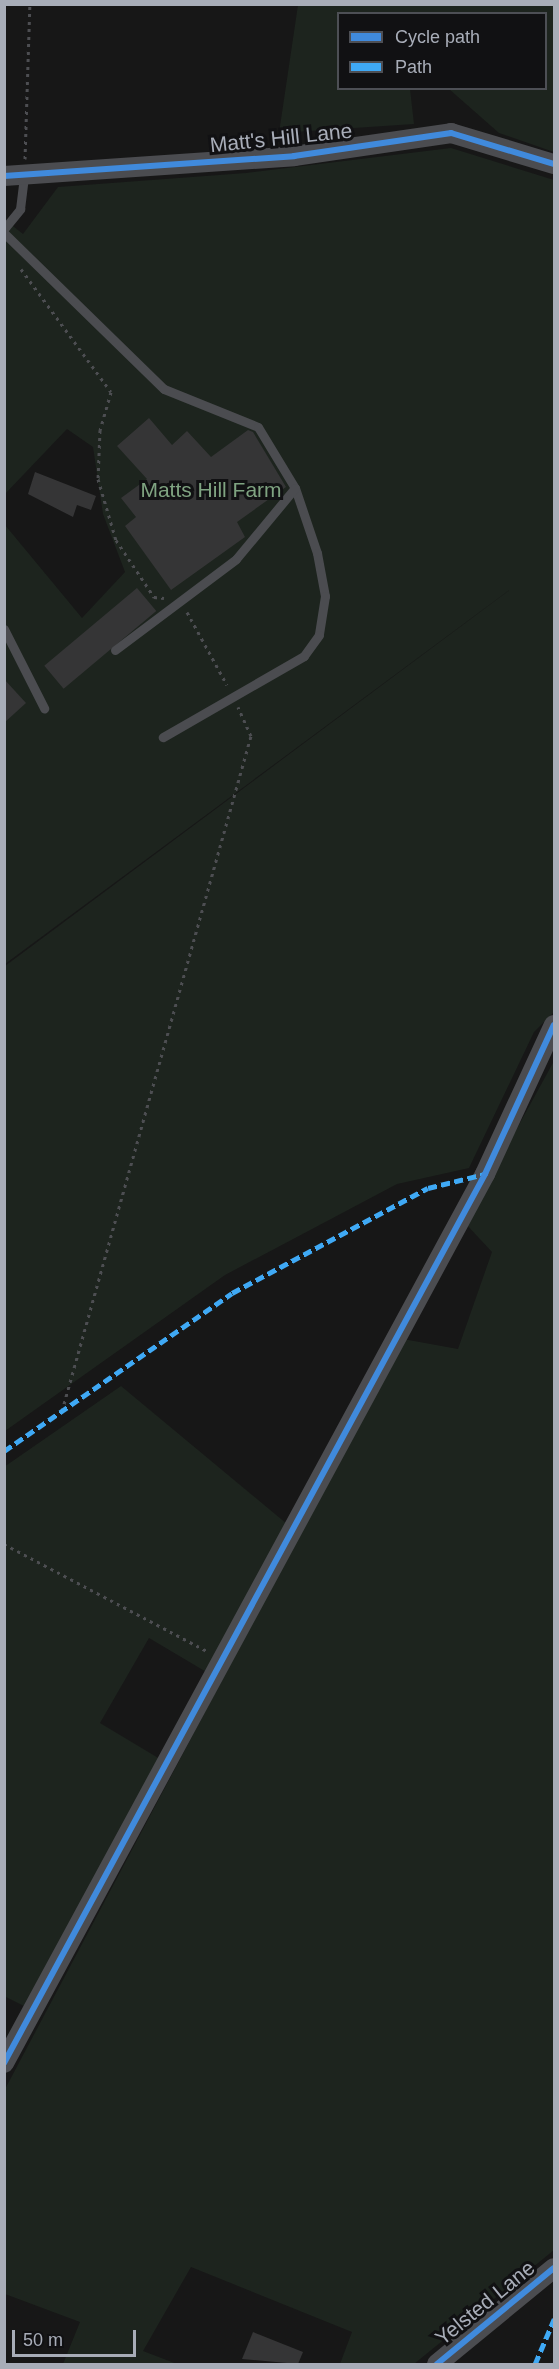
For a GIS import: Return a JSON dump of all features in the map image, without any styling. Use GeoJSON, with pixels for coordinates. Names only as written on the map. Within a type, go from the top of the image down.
{"type":"FeatureCollection","features":[{"type":"Feature","properties":{"kind":"street","name":"Matt's Hill Lane"},"geometry":{"type":"LineString","coordinates":[[14,176],[294,156],[451,133],[555,164]]}},
{"type":"Feature","properties":{"kind":"street"},"geometry":{"type":"LineString","coordinates":[[4,2063],[485,1174],[555,1024]]}},
{"type":"Feature","properties":{"kind":"street","name":"Yelsted Lane"},"geometry":{"type":"LineString","coordinates":[[436,2364],[555,2268]]}},
{"type":"Feature","properties":{"kind":"lane"},"geometry":{"type":"LineString","coordinates":[[14,176],[20,209],[4,231],[164,389],[258,427],[295,488],[325,596],[319,635],[304,656],[235,700],[162,737]]}},
{"type":"Feature","properties":{"kind":"lane"},"geometry":{"type":"LineString","coordinates":[[115,650],[236,559],[295,488]]}},
{"type":"Feature","properties":{"kind":"lane"},"geometry":{"type":"LineString","coordinates":[[4,629],[44,708]]}},
{"type":"Feature","properties":{"kind":"path"},"geometry":{"type":"LineString","coordinates":[[14,176],[30,4]]}},
{"type":"Feature","properties":{"kind":"path"},"geometry":{"type":"LineString","coordinates":[[18,264],[111,392],[100,430],[98,479],[116,540],[153,597],[181,600],[235,700],[251,736],[62,1411]]}},
{"type":"Feature","properties":{"kind":"path"},"geometry":{"type":"LineString","coordinates":[[4,1544],[223,1659]]}},
{"type":"Feature","properties":{"kind":"green space"},"geometry":{"type":"Polygon","coordinates":[[[298,5],[554,5],[554,152],[499,133],[450,90],[547,90],[547,12],[337,12],[337,90],[410,90],[414,124],[279,133],[298,5]]]}},
{"type":"Feature","properties":{"kind":"green space"},"geometry":{"type":"Polygon","coordinates":[[[451,148],[554,180],[554,1012],[534,1032],[469,1168],[397,1184],[225,1275],[5,1431],[5,966],[535,571],[5,964],[5,525],[82,618],[125,572],[103,514],[93,447],[67,429],[5,494],[4,219],[23,234],[58,187],[246,173],[451,148]]]}},
{"type":"Feature","properties":{"kind":"green space"},"geometry":{"type":"Polygon","coordinates":[[[554,1061],[554,2250],[414,2364],[340,2364],[352,2332],[191,2267],[143,2351],[177,2364],[63,2364],[80,2322],[5,2294],[4,2091],[403,1339],[458,1349],[492,1252],[465,1223],[554,1061]]]}},
{"type":"Feature","properties":{"kind":"green space"},"geometry":{"type":"Polygon","coordinates":[[[121,1386],[287,1524],[208,1673],[149,1638],[100,1723],[160,1759],[26,2007],[4,1996],[4,1467],[121,1386]]]}},
{"type":"Feature","properties":{"kind":"building"},"geometry":{"type":"Polygon","coordinates":[[[149,418],[172,445],[187,431],[211,457],[248,430],[253,432],[286,487],[237,522],[245,537],[171,590],[125,526],[136,517],[121,498],[147,479],[117,446],[149,418]]]}},
{"type":"Feature","properties":{"kind":"building","name":"Matts Hill Farm"},"geometry":{"type":"Polygon","coordinates":[[[35,472],[96,496],[91,510],[77,505],[73,517],[28,494],[35,472]]]}},
{"type":"Feature","properties":{"kind":"building"},"geometry":{"type":"Polygon","coordinates":[[[137,588],[156,611],[64,689],[44,666],[137,588]]]}},
{"type":"Feature","properties":{"kind":"building"},"geometry":{"type":"Polygon","coordinates":[[[4,679],[26,703],[4,723],[4,679]]]}},
{"type":"Feature","properties":{"kind":"building"},"geometry":{"type":"Polygon","coordinates":[[[253,2332],[303,2352],[298,2364],[242,2359],[253,2332]]]}},
{"type":"Feature","properties":{"kind":"marked path"},"geometry":{"type":"LineString","coordinates":[[4,1451],[232,1293],[428,1188],[485,1174]]}},
{"type":"Feature","properties":{"kind":"marked path"},"geometry":{"type":"LineString","coordinates":[[535,2364],[554,2319]]}},
{"type":"Feature","properties":{"kind":"cycle path"},"geometry":{"type":"LineString","coordinates":[[4,176],[294,156],[451,133],[554,164]]}},
{"type":"Feature","properties":{"kind":"cycle path"},"geometry":{"type":"LineString","coordinates":[[4,2063],[485,1174],[554,1025]]}},
{"type":"Feature","properties":{"kind":"cycle path"},"geometry":{"type":"LineString","coordinates":[[437,2364],[554,2268]]}}]}
